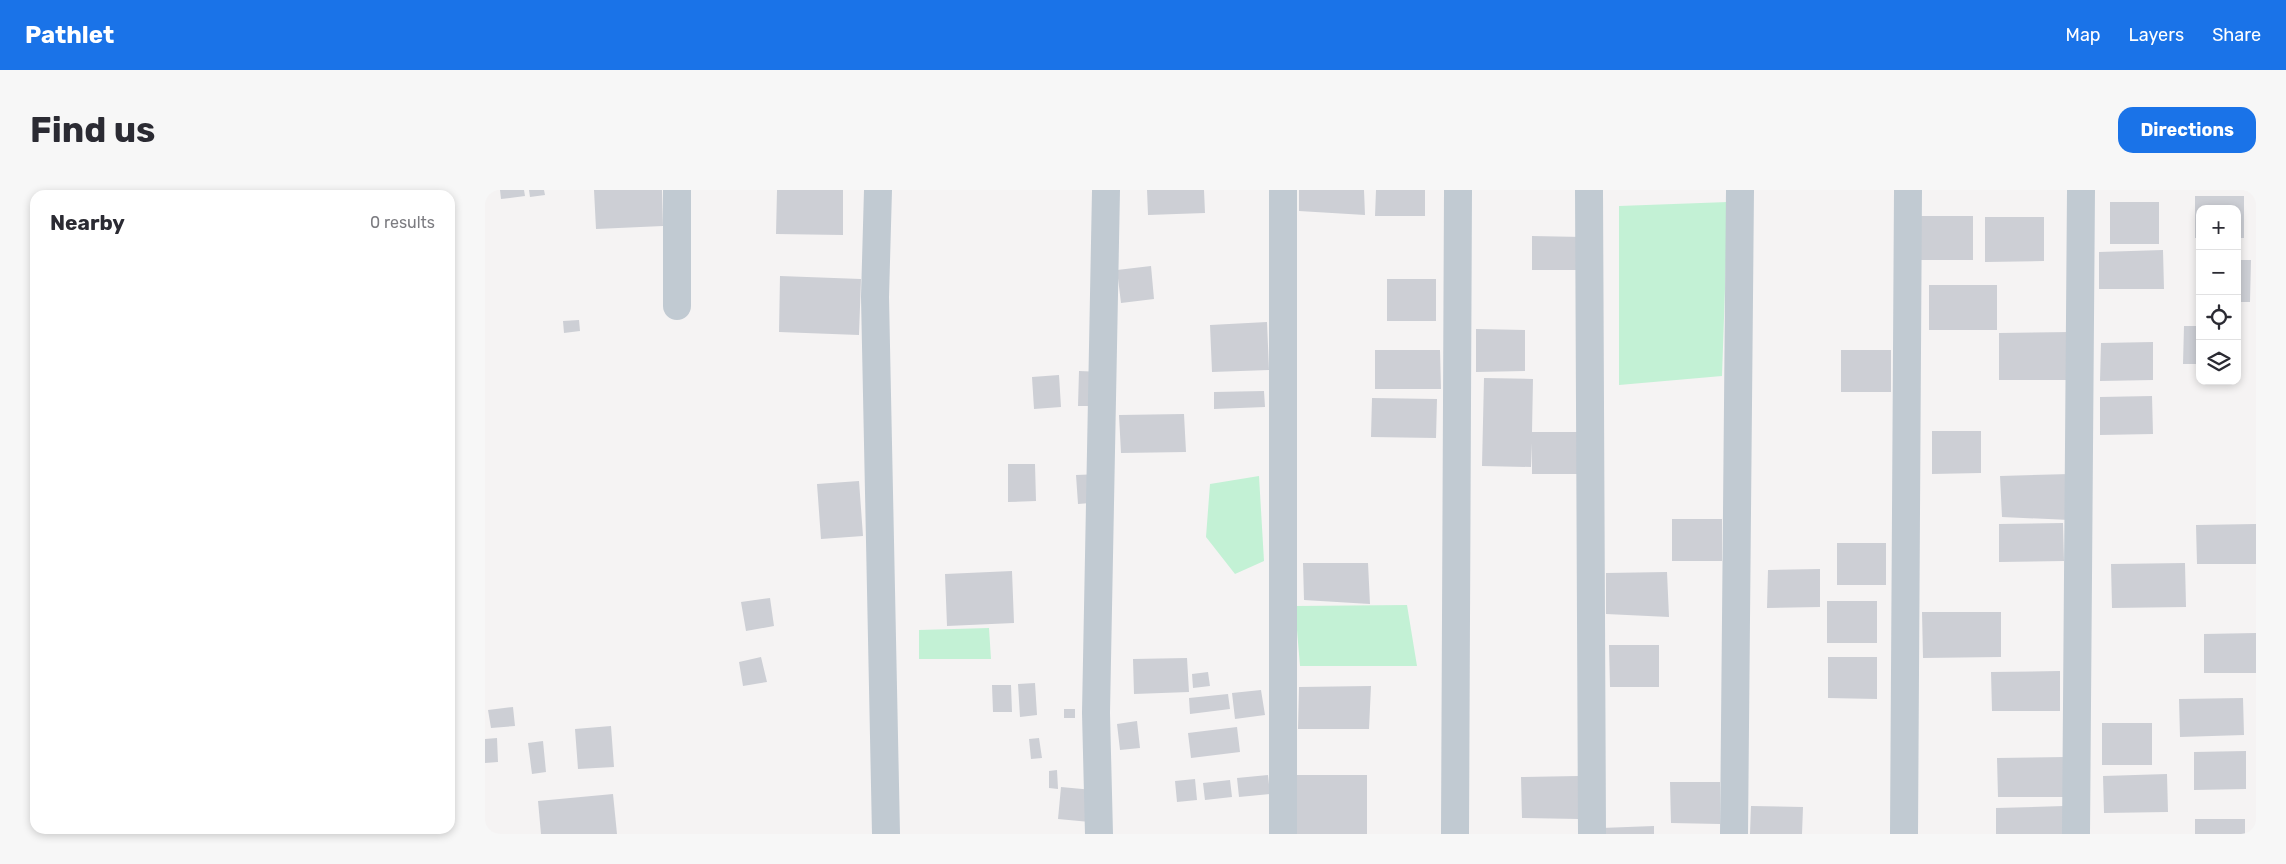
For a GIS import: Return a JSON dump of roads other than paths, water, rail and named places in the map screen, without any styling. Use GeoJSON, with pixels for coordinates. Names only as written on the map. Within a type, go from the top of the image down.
{"type":"FeatureCollection","features":[{"type":"Feature","properties":{"kind":"street"},"geometry":{"type":"LineString","coordinates":[[677,190],[677,306]]}},
{"type":"Feature","properties":{"kind":"street"},"geometry":{"type":"LineString","coordinates":[[878,190],[876,307],[886,834]]}},
{"type":"Feature","properties":{"kind":"street"},"geometry":{"type":"LineString","coordinates":[[1099,834],[1096,713],[1106,190]]}},
{"type":"Feature","properties":{"kind":"street"},"geometry":{"type":"LineString","coordinates":[[1283,190],[1283,834]]}},
{"type":"Feature","properties":{"kind":"street"},"geometry":{"type":"LineString","coordinates":[[1455,834],[1458,190]]}},
{"type":"Feature","properties":{"kind":"street"},"geometry":{"type":"LineString","coordinates":[[1589,190],[1592,834]]}},
{"type":"Feature","properties":{"kind":"street"},"geometry":{"type":"LineString","coordinates":[[1734,834],[1740,190]]}},
{"type":"Feature","properties":{"kind":"street"},"geometry":{"type":"LineString","coordinates":[[1904,834],[1908,190]]}},
{"type":"Feature","properties":{"kind":"street"},"geometry":{"type":"LineString","coordinates":[[2076,834],[2081,190]]}}]}
